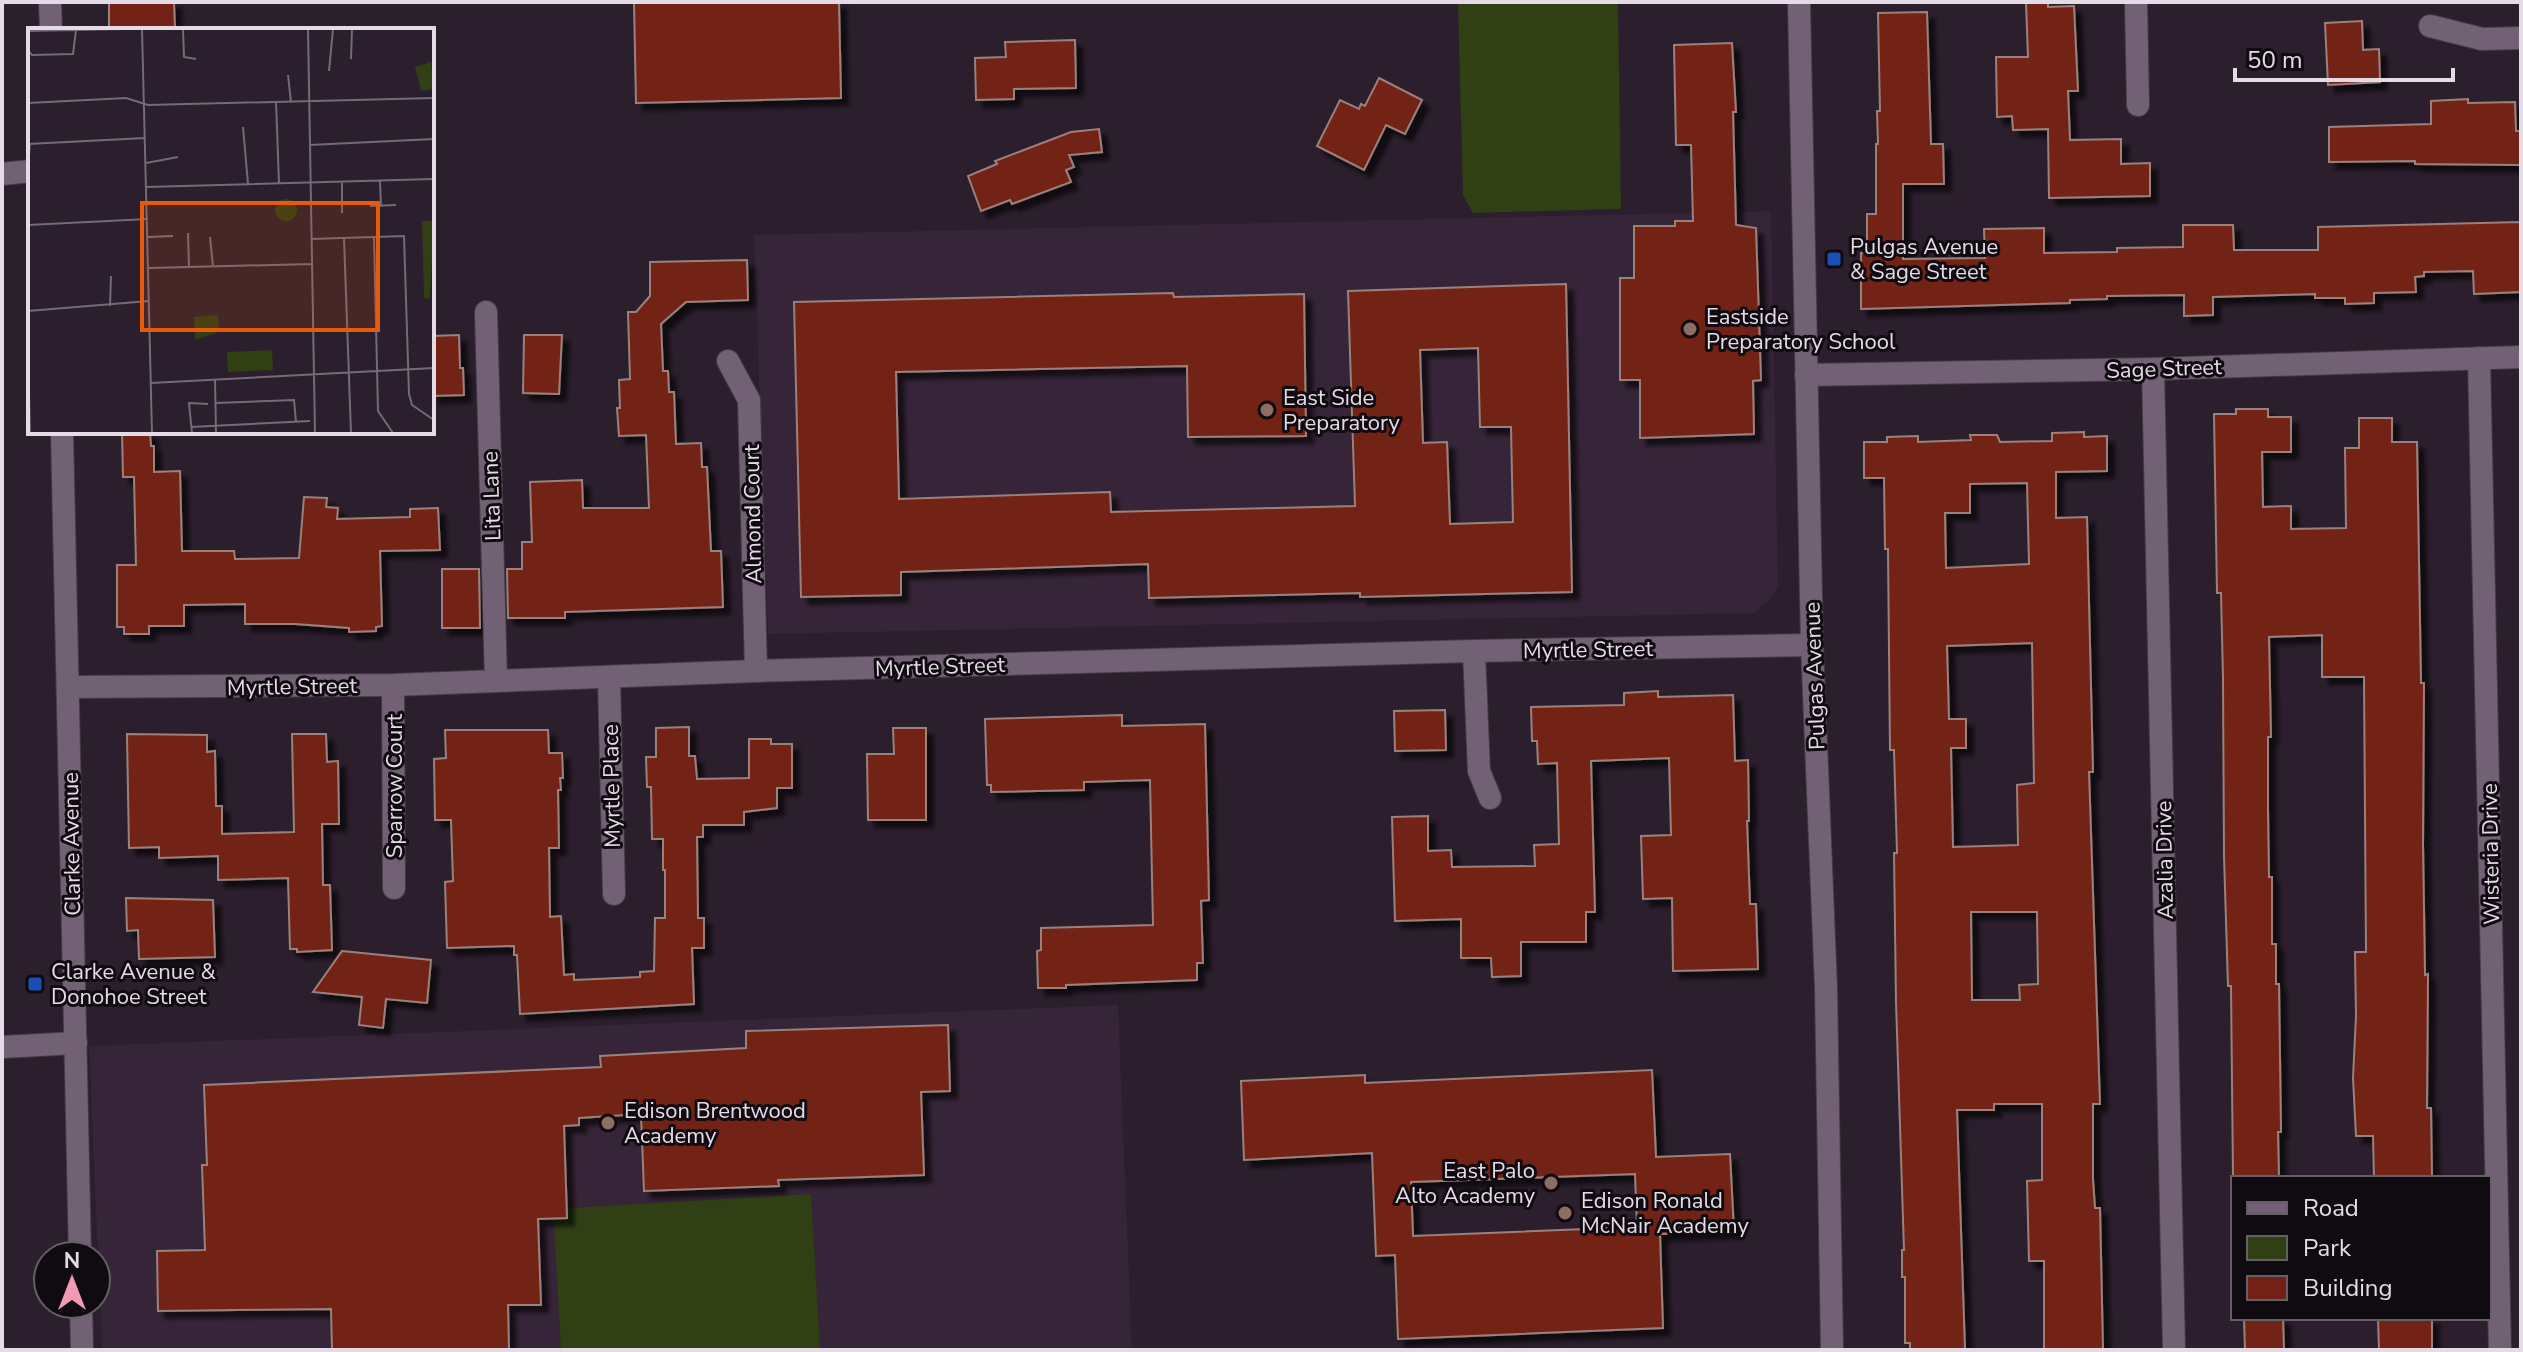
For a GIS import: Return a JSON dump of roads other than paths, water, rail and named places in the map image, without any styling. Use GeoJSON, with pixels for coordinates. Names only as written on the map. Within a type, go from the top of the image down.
{"type":"FeatureCollection","features":[{"type":"Feature","properties":{"kind":"street"},"geometry":{"type":"LineString","coordinates":[[50,2],[51,28]]}},
{"type":"Feature","properties":{"kind":"street","name":"Pulgas Avenue"},"geometry":{"type":"LineString","coordinates":[[1799,2],[1812,645],[1826,988],[1832,1350]]}},
{"type":"Feature","properties":{"kind":"street"},"geometry":{"type":"LineString","coordinates":[[2136,2],[2138,105]]}},
{"type":"Feature","properties":{"kind":"street"},"geometry":{"type":"LineString","coordinates":[[2430,26],[2482,39],[2521,38]]}},
{"type":"Feature","properties":{"kind":"street"},"geometry":{"type":"LineString","coordinates":[[2,174],[28,171]]}},
{"type":"Feature","properties":{"kind":"street","name":"Lita Lane"},"geometry":{"type":"LineString","coordinates":[[486,312],[496,681]]}},
{"type":"Feature","properties":{"kind":"street","name":"Sage Street"},"geometry":{"type":"LineString","coordinates":[[1806,375],[2153,369],[2521,357]]}},
{"type":"Feature","properties":{"kind":"street","name":"Wisteria Drive"},"geometry":{"type":"LineString","coordinates":[[2479,358],[2500,1350]]}},
{"type":"Feature","properties":{"kind":"street","name":"Almond Court"},"geometry":{"type":"LineString","coordinates":[[728,361],[749,400],[756,671]]}},
{"type":"Feature","properties":{"kind":"street","name":"Azalia Drive"},"geometry":{"type":"LineString","coordinates":[[2153,369],[2174,1350]]}},
{"type":"Feature","properties":{"kind":"street","name":"Clarke Avenue"},"geometry":{"type":"LineString","coordinates":[[62,434],[80,1240]]}},
{"type":"Feature","properties":{"kind":"street","name":"Myrtle Street"},"geometry":{"type":"LineString","coordinates":[[68,687],[393,685],[756,671],[1812,645]]}},
{"type":"Feature","properties":{"kind":"street"},"geometry":{"type":"LineString","coordinates":[[1474,651],[1479,771],[1490,798]]}},
{"type":"Feature","properties":{"kind":"street","name":"Myrtle Place"},"geometry":{"type":"LineString","coordinates":[[609,678],[614,894]]}},
{"type":"Feature","properties":{"kind":"street","name":"Sparrow Court"},"geometry":{"type":"LineString","coordinates":[[393,685],[394,888]]}},
{"type":"Feature","properties":{"kind":"street"},"geometry":{"type":"LineString","coordinates":[[2,1047],[76,1043]]}},
{"type":"Feature","properties":{"kind":"street"},"geometry":{"type":"LineString","coordinates":[[81,1320],[82,1350]]}},
{"type":"Feature","properties":{"kind":"place","name":"Pulgas Avenue & Sage Street"},"geometry":{"type":"Point","coordinates":[1834,259]}},
{"type":"Feature","properties":{"kind":"place","name":"Eastside Preparatory School"},"geometry":{"type":"Point","coordinates":[1690,329]}},
{"type":"Feature","properties":{"kind":"place","name":"East Side Preparatory"},"geometry":{"type":"Point","coordinates":[1267,410]}},
{"type":"Feature","properties":{"kind":"place","name":"Clarke Avenue & Donohoe Street"},"geometry":{"type":"Point","coordinates":[35,984]}},
{"type":"Feature","properties":{"kind":"place","name":"Edison Brentwood Academy"},"geometry":{"type":"Point","coordinates":[608,1123]}},
{"type":"Feature","properties":{"kind":"place","name":"East Palo Alto Academy"},"geometry":{"type":"Point","coordinates":[1551,1183]}},
{"type":"Feature","properties":{"kind":"place","name":"Edison Ronald McNair Academy"},"geometry":{"type":"Point","coordinates":[1565,1213]}}]}
